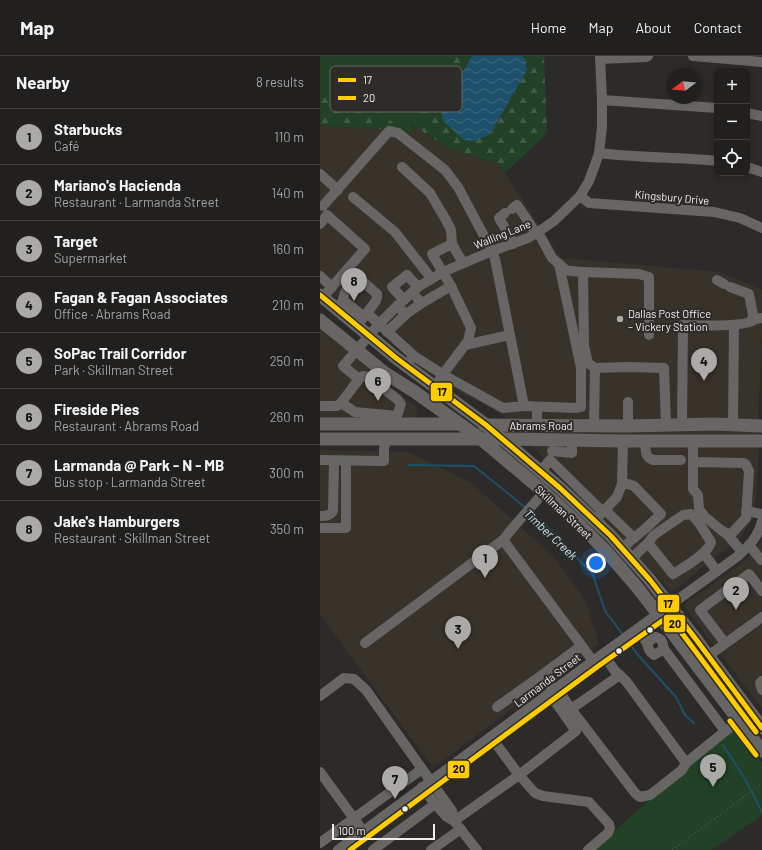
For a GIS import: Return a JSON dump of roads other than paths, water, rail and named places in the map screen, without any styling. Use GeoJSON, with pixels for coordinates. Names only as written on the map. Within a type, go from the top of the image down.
{"type":"FeatureCollection","features":[{"type":"Feature","properties":{"kind":"main road","name":"Skillman Street"},"geometry":{"type":"LineString","coordinates":[[321,296],[340,305],[363,319],[369,336],[388,351],[410,361],[434,386],[504,439],[562,490],[580,498],[601,514],[622,548],[632,558],[670,606],[761,724]]}},
{"type":"Feature","properties":{"kind":"main road","name":"Skillman Street"},"geometry":{"type":"LineString","coordinates":[[320,320],[356,350],[381,378],[411,389],[481,439],[541,496],[578,523],[606,551],[658,614],[762,751]]}},
{"type":"Feature","properties":{"kind":"main road"},"geometry":{"type":"LineString","coordinates":[[411,389],[424,406],[427,413],[425,419],[419,424]]}},
{"type":"Feature","properties":{"kind":"main road","name":"Abrams Road"},"geometry":{"type":"LineString","coordinates":[[320,424],[384,414],[419,424],[762,426]]}},
{"type":"Feature","properties":{"kind":"main road"},"geometry":{"type":"LineString","coordinates":[[626,441],[628,426]]}},
{"type":"Feature","properties":{"kind":"main road","name":"Abrams Road"},"geometry":{"type":"LineString","coordinates":[[320,439],[504,439],[552,450],[572,440],[762,440]]}},
{"type":"Feature","properties":{"kind":"street"},"geometry":{"type":"LineString","coordinates":[[600,57],[648,56]]}},
{"type":"Feature","properties":{"kind":"street"},"geometry":{"type":"LineString","coordinates":[[693,56],[751,58],[762,62]]}},
{"type":"Feature","properties":{"kind":"street","name":"Walling Lane"},"geometry":{"type":"LineString","coordinates":[[359,379],[343,366],[379,324],[415,289],[443,272],[537,233],[554,221],[580,196],[589,181],[599,153],[602,127],[600,57]]}},
{"type":"Feature","properties":{"kind":"street"},"geometry":{"type":"LineString","coordinates":[[602,100],[714,108]]}},
{"type":"Feature","properties":{"kind":"street"},"geometry":{"type":"LineString","coordinates":[[750,114],[762,116]]}},
{"type":"Feature","properties":{"kind":"street"},"geometry":{"type":"LineString","coordinates":[[320,224],[323,210],[338,190],[389,131],[398,133],[446,170],[458,187],[492,251],[497,268],[524,406]]}},
{"type":"Feature","properties":{"kind":"street"},"geometry":{"type":"LineString","coordinates":[[599,153],[624,156],[714,161]]}},
{"type":"Feature","properties":{"kind":"street"},"geometry":{"type":"LineString","coordinates":[[402,167],[430,192],[451,230],[452,244],[463,263]]}},
{"type":"Feature","properties":{"kind":"street"},"geometry":{"type":"LineString","coordinates":[[750,168],[762,172]]}},
{"type":"Feature","properties":{"kind":"street"},"geometry":{"type":"LineString","coordinates":[[320,174],[338,190]]}},
{"type":"Feature","properties":{"kind":"street","name":"Kingsbury Drive"},"geometry":{"type":"LineString","coordinates":[[580,196],[589,203],[727,214],[762,228]]}},
{"type":"Feature","properties":{"kind":"street"},"geometry":{"type":"LineString","coordinates":[[353,197],[395,232],[431,278]]}},
{"type":"Feature","properties":{"kind":"street"},"geometry":{"type":"LineString","coordinates":[[513,244],[499,218],[517,205],[537,233],[552,258],[566,270],[640,274],[649,277],[649,335]]}},
{"type":"Feature","properties":{"kind":"street"},"geometry":{"type":"LineString","coordinates":[[321,296],[332,287],[365,249],[323,210]]}},
{"type":"Feature","properties":{"kind":"street"},"geometry":{"type":"LineString","coordinates":[[434,386],[468,341],[471,328],[451,286],[432,254],[452,244]]}},
{"type":"Feature","properties":{"kind":"street"},"geometry":{"type":"LineString","coordinates":[[340,305],[348,286],[358,278],[377,294],[378,297],[363,319],[379,324],[396,340],[410,361],[442,374],[503,408],[524,406],[577,408],[581,407],[581,368],[559,264]]}},
{"type":"Feature","properties":{"kind":"street"},"geometry":{"type":"LineString","coordinates":[[583,272],[584,346],[588,363],[594,368],[664,368],[666,425]]}},
{"type":"Feature","properties":{"kind":"street"},"geometry":{"type":"LineString","coordinates":[[406,314],[392,286],[408,275],[422,303]]}},
{"type":"Feature","properties":{"kind":"street"},"geometry":{"type":"LineString","coordinates":[[320,276],[332,287]]}},
{"type":"Feature","properties":{"kind":"street"},"geometry":{"type":"LineString","coordinates":[[723,283],[749,294],[753,315],[759,321]]}},
{"type":"Feature","properties":{"kind":"street"},"geometry":{"type":"LineString","coordinates":[[387,332],[406,314],[451,286]]}},
{"type":"Feature","properties":{"kind":"street"},"geometry":{"type":"LineString","coordinates":[[682,425],[683,325],[734,325],[759,321]]}},
{"type":"Feature","properties":{"kind":"street"},"geometry":{"type":"LineString","coordinates":[[732,425],[734,325]]}},
{"type":"Feature","properties":{"kind":"street"},"geometry":{"type":"LineString","coordinates":[[465,345],[510,335]]}},
{"type":"Feature","properties":{"kind":"street"},"geometry":{"type":"LineString","coordinates":[[388,351],[396,340]]}},
{"type":"Feature","properties":{"kind":"street"},"geometry":{"type":"LineString","coordinates":[[594,368],[594,425]]}},
{"type":"Feature","properties":{"kind":"street"},"geometry":{"type":"LineString","coordinates":[[320,406],[337,406],[363,376],[381,378],[401,404],[384,414],[355,412],[341,403]]}},
{"type":"Feature","properties":{"kind":"street"},"geometry":{"type":"LineString","coordinates":[[397,399],[411,389]]}},
{"type":"Feature","properties":{"kind":"street"},"geometry":{"type":"LineString","coordinates":[[628,402],[628,426]]}},
{"type":"Feature","properties":{"kind":"street"},"geometry":{"type":"LineString","coordinates":[[537,407],[538,425]]}},
{"type":"Feature","properties":{"kind":"street"},"geometry":{"type":"LineString","coordinates":[[576,425],[577,408]]}},
{"type":"Feature","properties":{"kind":"street"},"geometry":{"type":"LineString","coordinates":[[320,460],[384,461],[386,439]]}},
{"type":"Feature","properties":{"kind":"street"},"geometry":{"type":"LineString","coordinates":[[626,441],[622,484],[617,497],[601,514],[634,538]]}},
{"type":"Feature","properties":{"kind":"street"},"geometry":{"type":"LineString","coordinates":[[645,441],[646,455],[649,459],[681,460]]}},
{"type":"Feature","properties":{"kind":"street"},"geometry":{"type":"LineString","coordinates":[[693,441],[693,489],[698,495],[699,509],[704,516],[721,530],[762,560]]}},
{"type":"Feature","properties":{"kind":"street"},"geometry":{"type":"LineString","coordinates":[[540,471],[552,450],[571,480],[580,498]]}},
{"type":"Feature","properties":{"kind":"street"},"geometry":{"type":"LineString","coordinates":[[320,516],[328,516],[333,511],[334,460]]}},
{"type":"Feature","properties":{"kind":"street"},"geometry":{"type":"LineString","coordinates":[[320,528],[346,528],[346,461]]}},
{"type":"Feature","properties":{"kind":"street"},"geometry":{"type":"LineString","coordinates":[[693,462],[744,463],[749,471],[746,518],[732,533],[727,534]]}},
{"type":"Feature","properties":{"kind":"street"},"geometry":{"type":"LineString","coordinates":[[562,490],[571,480]]}},
{"type":"Feature","properties":{"kind":"street"},"geometry":{"type":"LineString","coordinates":[[622,484],[634,486],[670,524]]}},
{"type":"Feature","properties":{"kind":"street"},"geometry":{"type":"LineString","coordinates":[[365,643],[504,540],[513,532],[522,518],[541,496]]}},
{"type":"Feature","properties":{"kind":"street"},"geometry":{"type":"LineString","coordinates":[[746,511],[762,514]]}},
{"type":"Feature","properties":{"kind":"street"},"geometry":{"type":"LineString","coordinates":[[622,548],[661,514]]}},
{"type":"Feature","properties":{"kind":"street"},"geometry":{"type":"LineString","coordinates":[[632,558],[654,535],[684,515],[691,514],[699,523],[711,542],[704,554],[673,574],[648,543]]}},
{"type":"Feature","properties":{"kind":"street","name":"Larmanda Street"},"geometry":{"type":"LineString","coordinates":[[341,849],[553,690],[717,571],[745,549],[756,536],[762,521]]}},
{"type":"Feature","properties":{"kind":"street"},"geometry":{"type":"LineString","coordinates":[[504,540],[593,661]]}},
{"type":"Feature","properties":{"kind":"street"},"geometry":{"type":"LineString","coordinates":[[704,554],[717,571]]}},
{"type":"Feature","properties":{"kind":"street"},"geometry":{"type":"LineString","coordinates":[[725,644],[700,610],[749,574],[762,591]]}},
{"type":"Feature","properties":{"kind":"street"},"geometry":{"type":"LineString","coordinates":[[708,656],[762,617]]}},
{"type":"Feature","properties":{"kind":"street"},"geometry":{"type":"LineString","coordinates":[[638,628],[647,643],[655,637],[660,638],[664,649],[725,731]]}},
{"type":"Feature","properties":{"kind":"street"},"geometry":{"type":"LineString","coordinates":[[497,708],[581,646]]}},
{"type":"Feature","properties":{"kind":"street"},"geometry":{"type":"LineString","coordinates":[[607,651],[615,671],[626,681],[686,763]]}},
{"type":"Feature","properties":{"kind":"street"},"geometry":{"type":"LineString","coordinates":[[542,675],[591,735],[635,793],[640,797],[650,795],[682,770],[686,763],[739,720]]}},
{"type":"Feature","properties":{"kind":"street"},"geometry":{"type":"LineString","coordinates":[[571,710],[620,675]]}},
{"type":"Feature","properties":{"kind":"street"},"geometry":{"type":"LineString","coordinates":[[320,696],[344,678],[354,679],[366,690],[422,768],[426,784],[435,804],[447,817],[458,825]]}},
{"type":"Feature","properties":{"kind":"street"},"geometry":{"type":"LineString","coordinates":[[762,681],[760,683],[762,690]]}},
{"type":"Feature","properties":{"kind":"street"},"geometry":{"type":"LineString","coordinates":[[431,850],[458,825],[576,731],[553,690]]}},
{"type":"Feature","properties":{"kind":"street"},"geometry":{"type":"LineString","coordinates":[[491,737],[519,775],[535,793],[543,796],[589,802],[609,824],[610,828],[608,833],[588,850]]}},
{"type":"Feature","properties":{"kind":"street"},"geometry":{"type":"LineString","coordinates":[[320,843],[422,768]]}},
{"type":"Feature","properties":{"kind":"street"},"geometry":{"type":"LineString","coordinates":[[320,772],[363,831]]}},
{"type":"Feature","properties":{"kind":"street"},"geometry":{"type":"LineString","coordinates":[[426,784],[452,811],[458,825],[477,850]]}},
{"type":"Feature","properties":{"kind":"street"},"geometry":{"type":"LineString","coordinates":[[373,850],[435,804]]}},
{"type":"Feature","properties":{"kind":"water"},"geometry":{"type":"Polygon","coordinates":[[[472,56],[522,56],[525,59],[527,70],[490,134],[474,141],[464,140],[443,121],[441,112],[462,112],[462,74],[472,56]]]}},
{"type":"Feature","properties":{"kind":"waterway","name":"Timber Creek"},"geometry":{"type":"LineString","coordinates":[[408,465],[474,466],[526,508]]}},
{"type":"Feature","properties":{"kind":"waterway","name":"Timber Creek"},"geometry":{"type":"LineString","coordinates":[[530,512],[555,534],[593,575],[605,611],[624,636]]}},
{"type":"Feature","properties":{"kind":"waterway","name":"Timber Creek"},"geometry":{"type":"LineString","coordinates":[[628,641],[637,654],[676,697],[685,715],[694,723]]}},
{"type":"Feature","properties":{"kind":"waterway","name":"Timber Creek"},"geometry":{"type":"LineString","coordinates":[[723,745],[745,779],[762,812]]}},
{"type":"Feature","properties":{"kind":"place","name":"Jake's Hamburgers"},"geometry":{"type":"Point","coordinates":[354,301]}},
{"type":"Feature","properties":{"kind":"place","name":"Dallas Post Office – Vickery Station"},"geometry":{"type":"Point","coordinates":[620,319]}},
{"type":"Feature","properties":{"kind":"place","name":"Fagan & Fagan Associates"},"geometry":{"type":"Point","coordinates":[704,381]}},
{"type":"Feature","properties":{"kind":"place","name":"Fireside Pies"},"geometry":{"type":"Point","coordinates":[378,401]}},
{"type":"Feature","properties":{"kind":"place","name":"Starbucks"},"geometry":{"type":"Point","coordinates":[485,578]}},
{"type":"Feature","properties":{"kind":"place","name":"Mariano's Hacienda"},"geometry":{"type":"Point","coordinates":[736,610]}},
{"type":"Feature","properties":{"kind":"place","name":"Target"},"geometry":{"type":"Point","coordinates":[458,649]}},
{"type":"Feature","properties":{"kind":"place","name":"SoPac Trail Corridor"},"geometry":{"type":"Point","coordinates":[713,787]}},
{"type":"Feature","properties":{"kind":"place","name":"Larmanda @ Park - N - MB"},"geometry":{"type":"Point","coordinates":[395,799]}}]}
